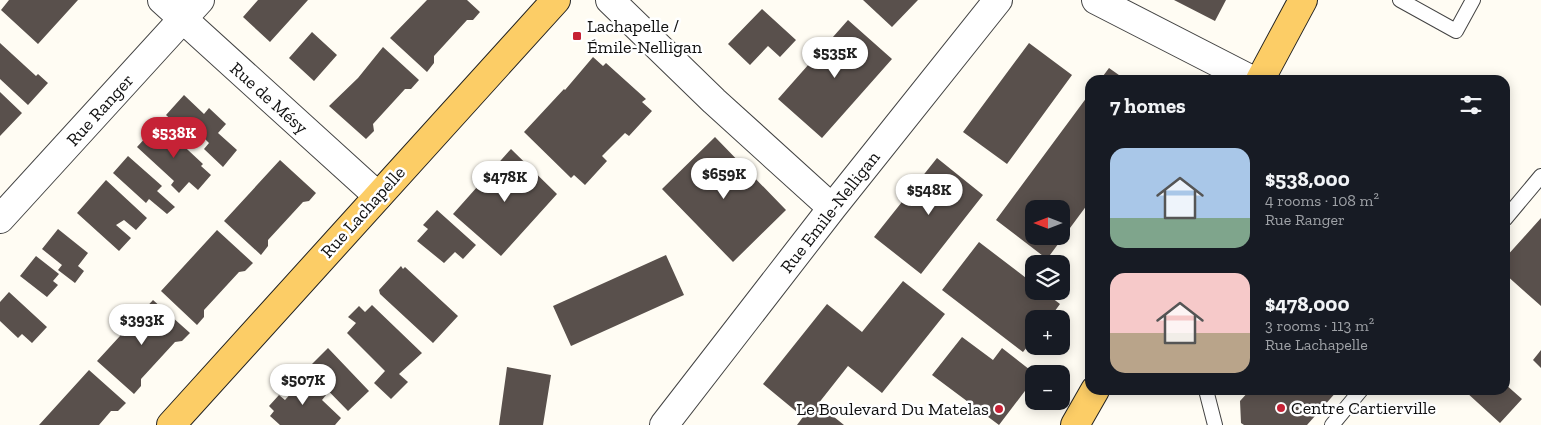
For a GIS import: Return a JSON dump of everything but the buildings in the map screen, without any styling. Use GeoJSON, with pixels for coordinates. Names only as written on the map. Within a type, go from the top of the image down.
{"type":"FeatureCollection","features":[{"type":"Feature","properties":{"kind":"main road","name":"Rue Lachapelle"},"geometry":{"type":"LineString","coordinates":[[171,425],[556,0]]}},
{"type":"Feature","properties":{"kind":"main road"},"geometry":{"type":"LineString","coordinates":[[1263,75],[1303,0]]}},
{"type":"Feature","properties":{"kind":"main road"},"geometry":{"type":"LineString","coordinates":[[1075,425],[1092,395]]}},
{"type":"Feature","properties":{"kind":"street","name":"Rue de Mésy"},"geometry":{"type":"LineString","coordinates":[[162,0],[191,10],[378,196]]}},
{"type":"Feature","properties":{"kind":"street"},"geometry":{"type":"LineString","coordinates":[[610,0],[714,101],[832,208]]}},
{"type":"Feature","properties":{"kind":"street","name":"Rue Emile-Nelligan"},"geometry":{"type":"LineString","coordinates":[[664,425],[832,208],[998,0]]}},
{"type":"Feature","properties":{"kind":"street"},"geometry":{"type":"LineString","coordinates":[[1096,0],[1242,75]]}},
{"type":"Feature","properties":{"kind":"street","name":"Rue Ranger"},"geometry":{"type":"LineString","coordinates":[[0,219],[191,10]]}},
{"type":"Feature","properties":{"kind":"lane"},"geometry":{"type":"LineString","coordinates":[[1400,0],[1456,31],[1473,0]]}},
{"type":"Feature","properties":{"kind":"lane"},"geometry":{"type":"LineString","coordinates":[[1510,213],[1541,176]]}},
{"type":"Feature","properties":{"kind":"lane"},"geometry":{"type":"LineString","coordinates":[[1207,395],[1215,425]]}},
{"type":"Feature","properties":{"kind":"lane"},"geometry":{"type":"LineString","coordinates":[[1332,425],[1357,395]]}},
{"type":"Feature","properties":{"kind":"place","name":"Lachapelle / Émile-Nelligan"},"geometry":{"type":"Point","coordinates":[577,36]}},
{"type":"Feature","properties":{"kind":"place","name":"Centre Cartierville"},"geometry":{"type":"Point","coordinates":[1281,408]}},
{"type":"Feature","properties":{"kind":"place","name":"Le Boulevard Du Matelas"},"geometry":{"type":"Point","coordinates":[999,409]}}]}
